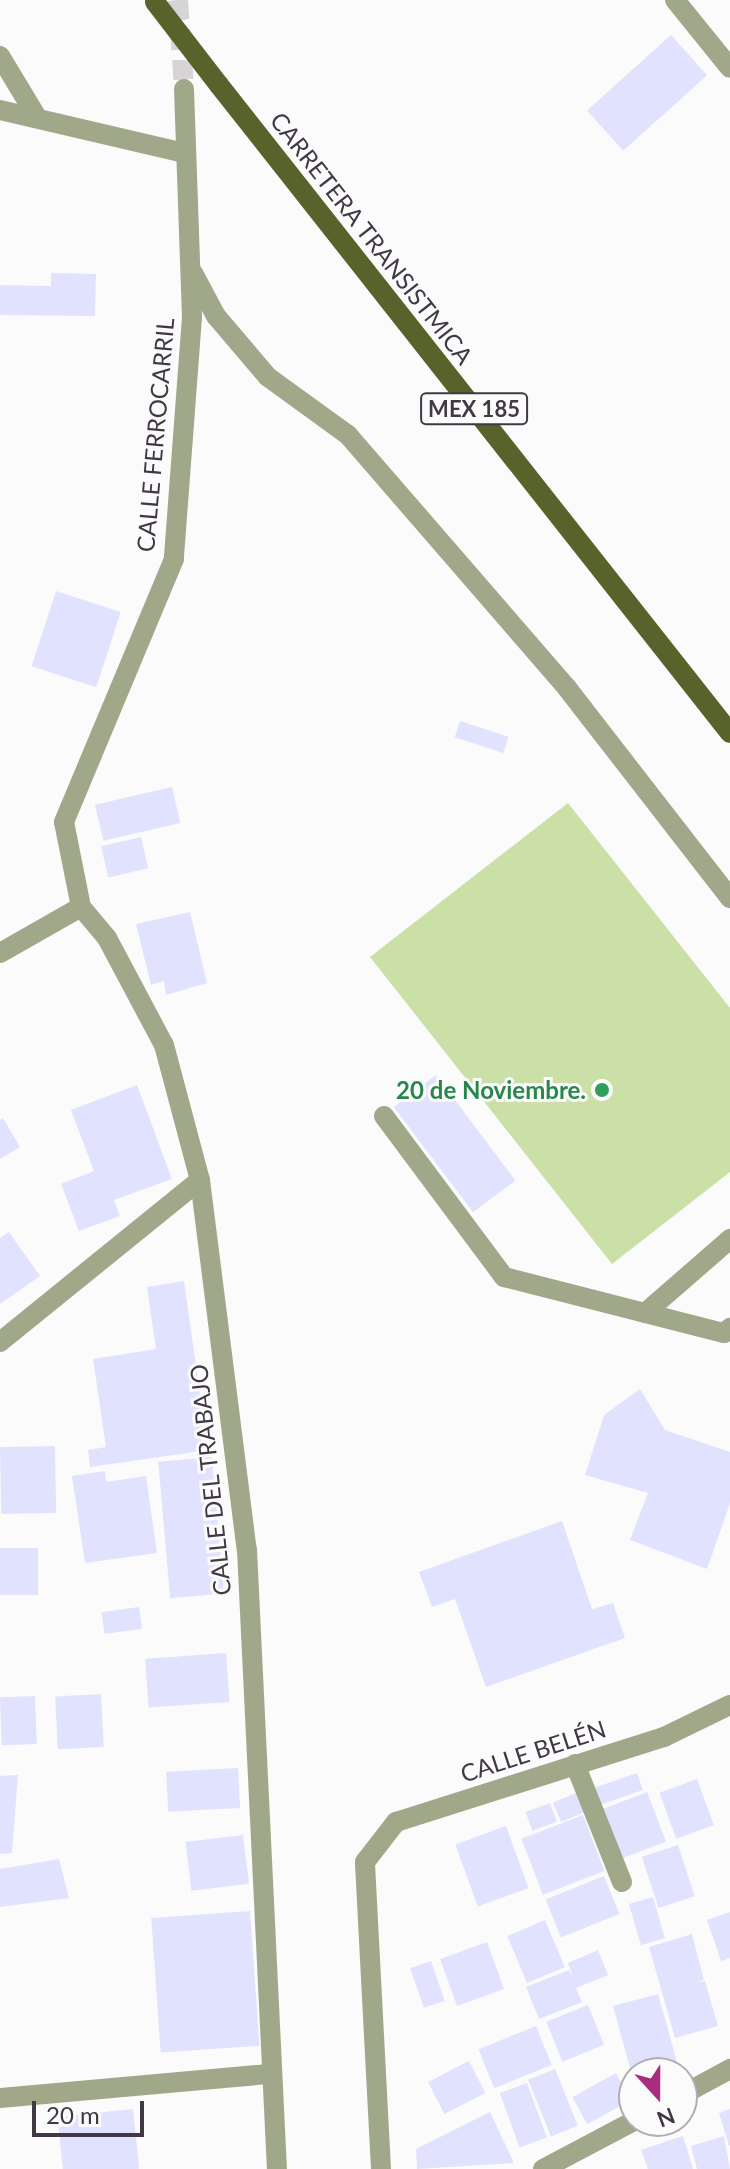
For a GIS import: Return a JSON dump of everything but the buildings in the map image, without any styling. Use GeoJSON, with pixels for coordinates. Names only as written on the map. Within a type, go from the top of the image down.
{"type":"FeatureCollection","features":[{"type":"Feature","properties":{"kind":"main road","name":"CARRETERA TRANSISTMICA"},"geometry":{"type":"LineString","coordinates":[[154,1],[730,733]]}},
{"type":"Feature","properties":{"kind":"street"},"geometry":{"type":"LineString","coordinates":[[675,0],[730,68]]}},
{"type":"Feature","properties":{"kind":"street"},"geometry":{"type":"LineString","coordinates":[[0,56],[35,114]]}},
{"type":"Feature","properties":{"kind":"street","name":"CALLE FERROCARRIL"},"geometry":{"type":"LineString","coordinates":[[81,907],[64,822],[174,559],[189,266],[181,152],[184,89]]}},
{"type":"Feature","properties":{"kind":"street"},"geometry":{"type":"LineString","coordinates":[[0,110],[35,114],[181,152]]}},
{"type":"Feature","properties":{"kind":"street"},"geometry":{"type":"LineString","coordinates":[[189,266],[216,316],[268,377],[348,435],[567,688],[730,898]]}},
{"type":"Feature","properties":{"kind":"street"},"geometry":{"type":"LineString","coordinates":[[0,953],[81,907]]}},
{"type":"Feature","properties":{"kind":"street","name":"CALLE DEL TRABAJO"},"geometry":{"type":"LineString","coordinates":[[81,907],[107,938],[164,1045],[200,1180],[247,1550],[277,2169]]}},
{"type":"Feature","properties":{"kind":"street"},"geometry":{"type":"LineString","coordinates":[[384,1116],[504,1277],[724,1333],[730,1328]]}},
{"type":"Feature","properties":{"kind":"street"},"geometry":{"type":"LineString","coordinates":[[0,1342],[200,1180]]}},
{"type":"Feature","properties":{"kind":"street"},"geometry":{"type":"LineString","coordinates":[[645,1313],[730,1239]]}},
{"type":"Feature","properties":{"kind":"street","name":"CALLE BELÉN"},"geometry":{"type":"LineString","coordinates":[[381,2169],[365,1862],[396,1822],[664,1737],[730,1705]]}},
{"type":"Feature","properties":{"kind":"street"},"geometry":{"type":"LineString","coordinates":[[575,1764],[622,1882]]}},
{"type":"Feature","properties":{"kind":"street"},"geometry":{"type":"LineString","coordinates":[[698,2086],[730,2069]]}},
{"type":"Feature","properties":{"kind":"street"},"geometry":{"type":"LineString","coordinates":[[0,2098],[270,2074]]}},
{"type":"Feature","properties":{"kind":"street"},"geometry":{"type":"LineString","coordinates":[[543,2169],[618,2129]]}},
{"type":"Feature","properties":{"kind":"green space","name":"20 de Noviembre."},"geometry":{"type":"Polygon","coordinates":[[[568,803],[730,1008],[730,1172],[612,1264],[370,957],[568,803]]]}},
{"type":"Feature","properties":{"kind":"tunnel"},"geometry":{"type":"LineString","coordinates":[[178,0],[184,89]]}},
{"type":"Feature","properties":{"kind":"place","name":"20 de Noviembre."},"geometry":{"type":"Point","coordinates":[602,1090]}}]}
